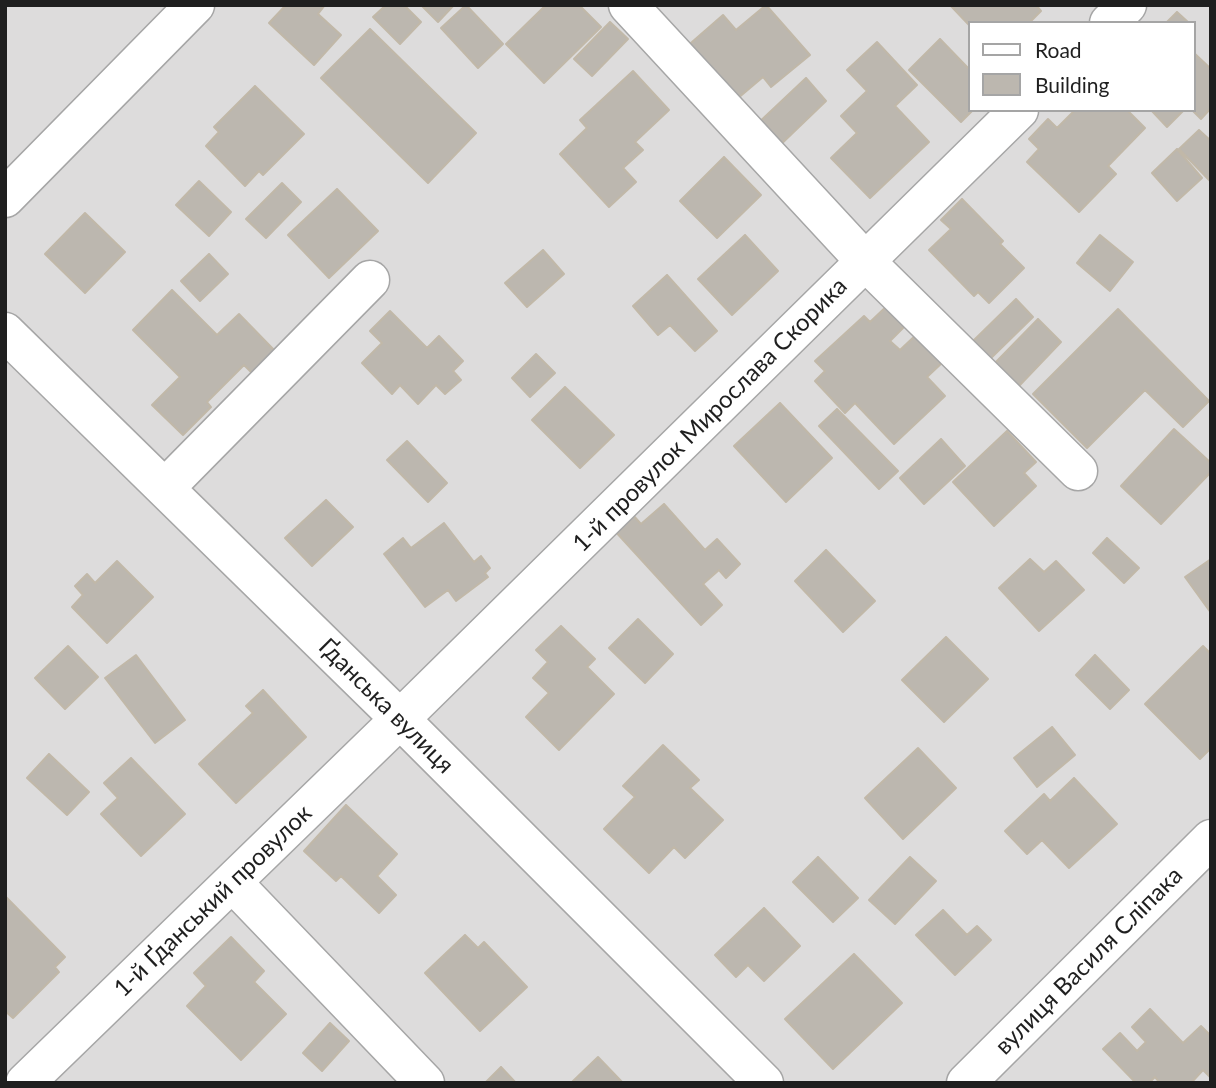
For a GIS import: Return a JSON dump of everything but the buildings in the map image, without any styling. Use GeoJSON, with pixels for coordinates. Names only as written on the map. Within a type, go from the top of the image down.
{"type":"FeatureCollection","features":[{"type":"Feature","properties":{"kind":"street"},"geometry":{"type":"LineString","coordinates":[[5,198],[195,5]]}},
{"type":"Feature","properties":{"kind":"street"},"geometry":{"type":"LineString","coordinates":[[628,5],[865,261],[1078,471]]}},
{"type":"Feature","properties":{"kind":"street"},"geometry":{"type":"LineString","coordinates":[[1111,21],[1127,5]]}},
{"type":"Feature","properties":{"kind":"street","name":"1-й провулок Мирослава Скорика"},"geometry":{"type":"LineString","coordinates":[[400,719],[1017,112]]}},
{"type":"Feature","properties":{"kind":"street"},"geometry":{"type":"LineString","coordinates":[[165,488],[370,280]]}},
{"type":"Feature","properties":{"kind":"street","name":"Ґданська вулиця"},"geometry":{"type":"LineString","coordinates":[[5,332],[400,719],[764,1083]]}},
{"type":"Feature","properties":{"kind":"street","name":"1-й Ґданський провулок"},"geometry":{"type":"LineString","coordinates":[[25,1083],[400,719]]}},
{"type":"Feature","properties":{"kind":"street","name":"вулиця Василя Сліпака"},"geometry":{"type":"LineString","coordinates":[[966,1083],[1211,839]]}},
{"type":"Feature","properties":{"kind":"street"},"geometry":{"type":"LineString","coordinates":[[232,882],[425,1083]]}},
{"type":"Feature","properties":{"kind":"shaded area"},"geometry":{"type":"Polygon","coordinates":[[[5,5],[1211,5],[1211,1083],[5,1083],[5,5]]]}}]}
